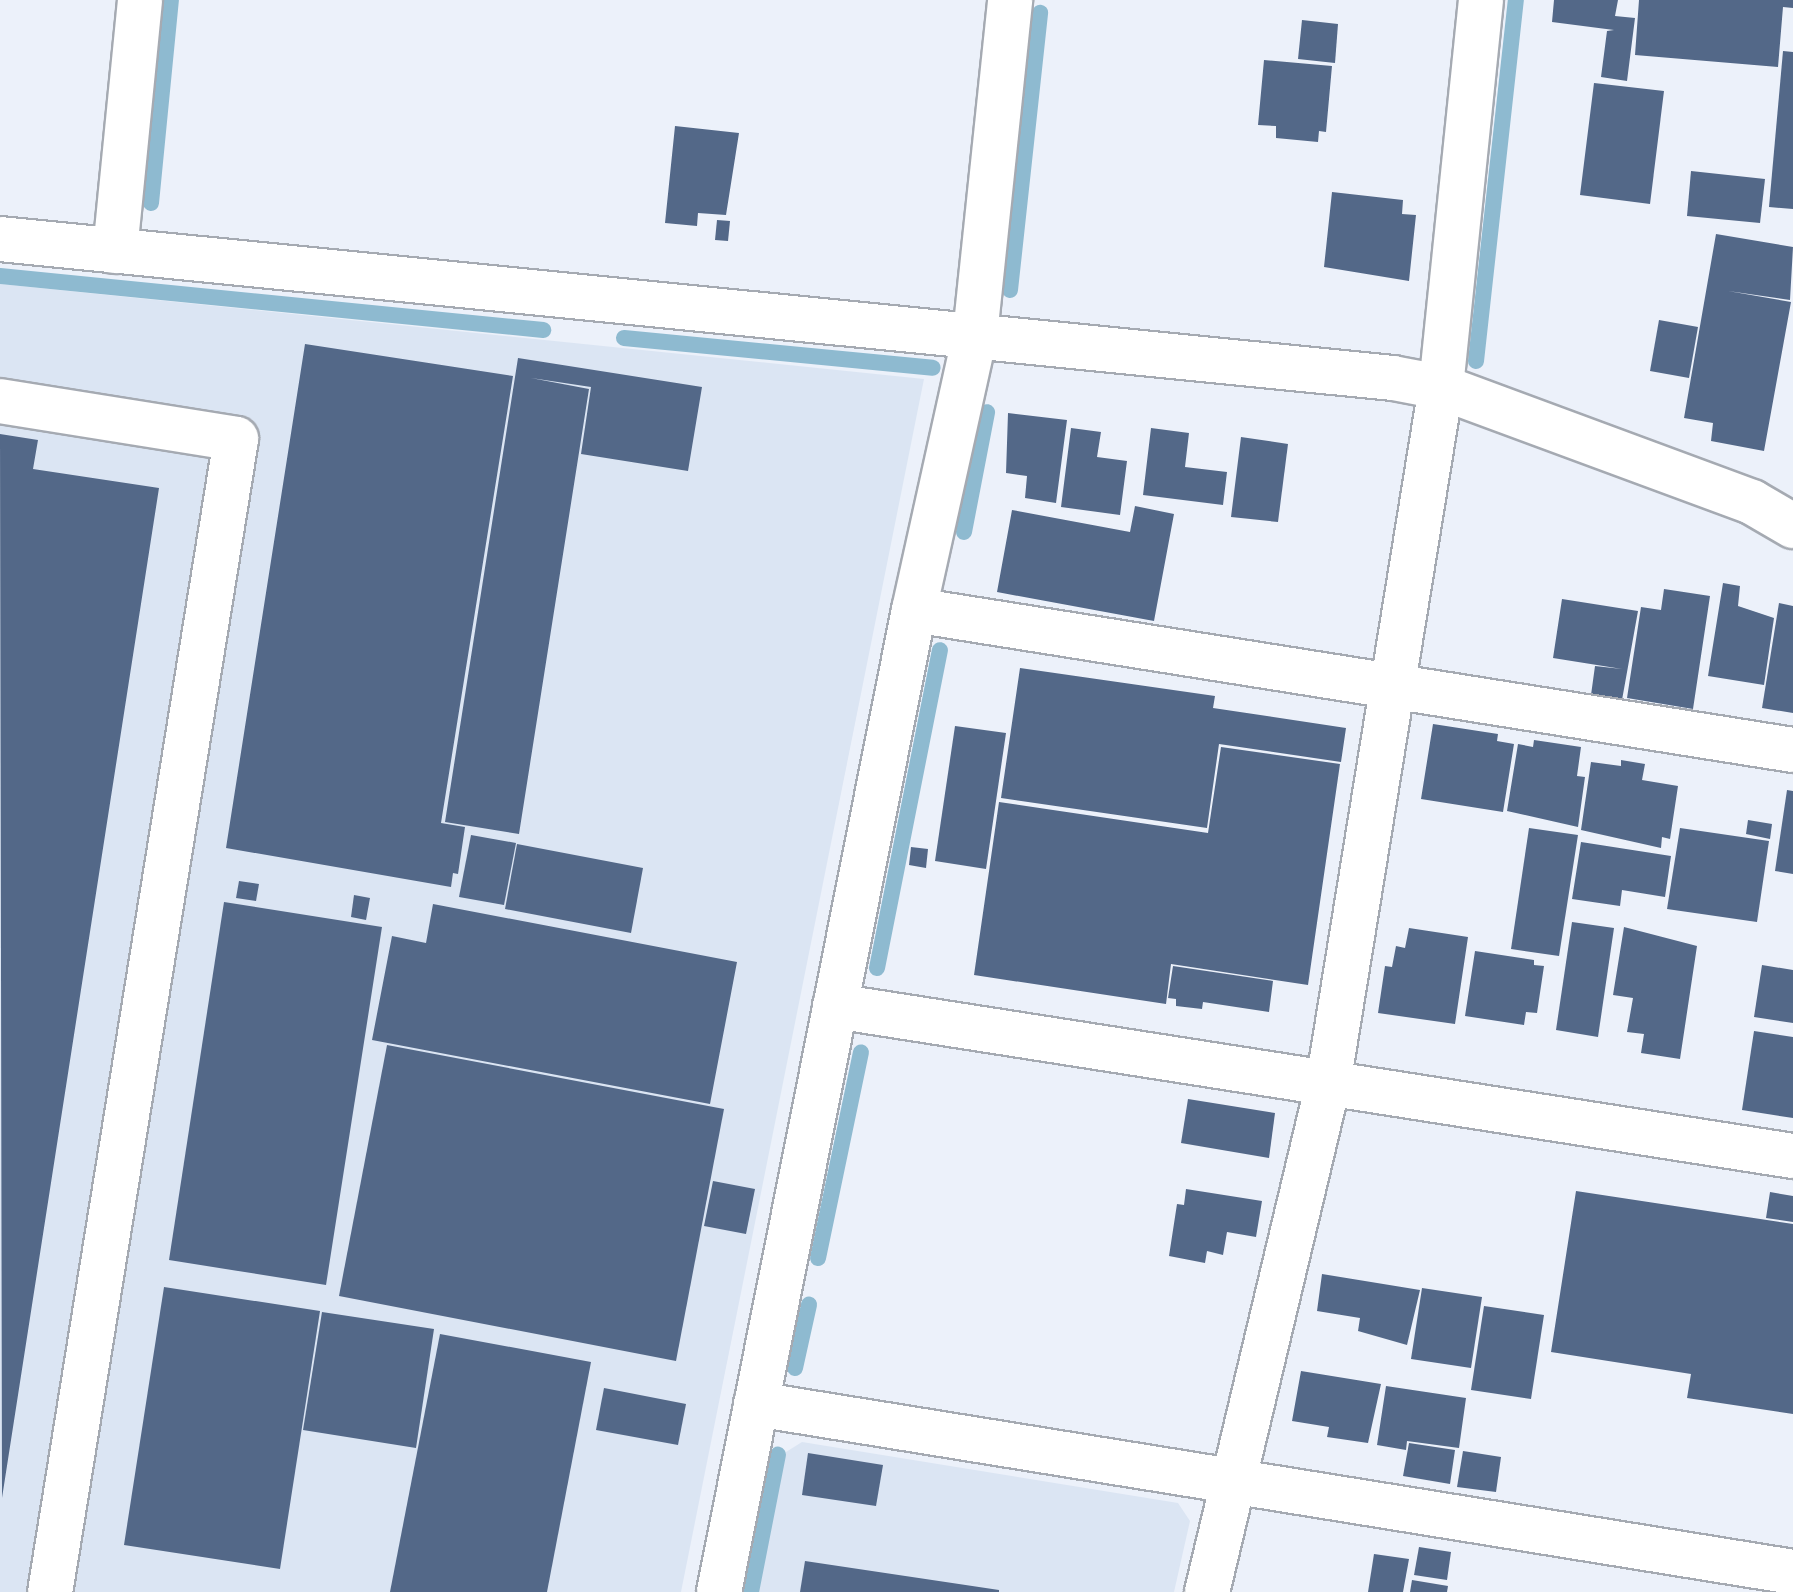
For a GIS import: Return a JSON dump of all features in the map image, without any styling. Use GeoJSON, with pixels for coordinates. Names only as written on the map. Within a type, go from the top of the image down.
{"type":"FeatureCollection","features":[{"type":"Feature","properties":{"kind":"street"},"geometry":{"type":"LineString","coordinates":[[115,251],[140,0]]}},
{"type":"Feature","properties":{"kind":"street"},"geometry":{"type":"LineString","coordinates":[[719,1592],[914,610],[975,335],[1010,0]]}},
{"type":"Feature","properties":{"kind":"street"},"geometry":{"type":"LineString","coordinates":[[1207,1592],[1328,1084],[1441,387],[1481,0]]}},
{"type":"Feature","properties":{"kind":"street"},"geometry":{"type":"LineString","coordinates":[[0,239],[975,335],[1441,387],[1752,502],[1793,526]]}},
{"type":"Feature","properties":{"kind":"street"},"geometry":{"type":"LineString","coordinates":[[0,401],[236,439],[50,1592]]}},
{"type":"Feature","properties":{"kind":"street"},"geometry":{"type":"LineString","coordinates":[[914,610],[1394,689],[1793,750]]}},
{"type":"Feature","properties":{"kind":"street"},"geometry":{"type":"LineString","coordinates":[[835,1006],[1793,1156]]}},
{"type":"Feature","properties":{"kind":"street"},"geometry":{"type":"LineString","coordinates":[[756,1404],[1793,1572]]}},
{"type":"Feature","properties":{"kind":"shaded area"},"geometry":{"type":"Polygon","coordinates":[[[0,284],[924,379],[681,1592],[0,1592],[0,284]]]}},
{"type":"Feature","properties":{"kind":"shaded area"},"geometry":{"type":"Polygon","coordinates":[[[802,1442],[1178,1503],[1190,1521],[1174,1592],[758,1592],[786,1452],[802,1442]]]}},
{"type":"Feature","properties":{"kind":"building"},"geometry":{"type":"Polygon","coordinates":[[[1554,0],[1618,0],[1615,16],[1635,18],[1627,81],[1601,77],[1607,31],[1614,30],[1552,22],[1554,0]]]}},
{"type":"Feature","properties":{"kind":"building"},"geometry":{"type":"Polygon","coordinates":[[[1639,0],[1793,0],[1793,8],[1783,7],[1778,67],[1635,55],[1639,0]]]}},
{"type":"Feature","properties":{"kind":"building"},"geometry":{"type":"Polygon","coordinates":[[[1302,20],[1338,24],[1335,63],[1298,59],[1302,20]]]}},
{"type":"Feature","properties":{"kind":"building"},"geometry":{"type":"Polygon","coordinates":[[[1783,51],[1793,52],[1793,209],[1769,207],[1783,51]]]}},
{"type":"Feature","properties":{"kind":"building"},"geometry":{"type":"Polygon","coordinates":[[[1264,60],[1332,66],[1326,132],[1319,131],[1318,142],[1276,138],[1276,126],[1258,125],[1264,60]]]}},
{"type":"Feature","properties":{"kind":"building"},"geometry":{"type":"Polygon","coordinates":[[[1594,83],[1664,91],[1650,204],[1580,195],[1594,83]]]}},
{"type":"Feature","properties":{"kind":"building"},"geometry":{"type":"Polygon","coordinates":[[[675,126],[739,133],[726,215],[698,213],[697,226],[665,223],[675,126]]]}},
{"type":"Feature","properties":{"kind":"building"},"geometry":{"type":"Polygon","coordinates":[[[1691,171],[1765,179],[1760,223],[1687,216],[1691,171]]]}},
{"type":"Feature","properties":{"kind":"building"},"geometry":{"type":"Polygon","coordinates":[[[1332,192],[1403,200],[1402,214],[1416,215],[1409,281],[1324,267],[1332,192]]]}},
{"type":"Feature","properties":{"kind":"building"},"geometry":{"type":"Polygon","coordinates":[[[717,220],[730,221],[728,241],[715,240],[717,220]]]}},
{"type":"Feature","properties":{"kind":"building"},"geometry":{"type":"Polygon","coordinates":[[[1716,234],[1793,247],[1790,300],[1728,291],[1791,302],[1764,451],[1711,441],[1713,423],[1684,418],[1716,234]]]}},
{"type":"Feature","properties":{"kind":"building"},"geometry":{"type":"Polygon","coordinates":[[[1659,320],[1698,327],[1689,378],[1650,371],[1659,320]]]}},
{"type":"Feature","properties":{"kind":"building"},"geometry":{"type":"Polygon","coordinates":[[[305,344],[513,376],[441,823],[465,827],[458,874],[453,873],[451,887],[226,848],[305,344]]]}},
{"type":"Feature","properties":{"kind":"building"},"geometry":{"type":"Polygon","coordinates":[[[518,358],[702,387],[688,471],[581,454],[591,387],[531,378],[589,389],[519,834],[445,822],[518,358]]]}},
{"type":"Feature","properties":{"kind":"building"},"geometry":{"type":"Polygon","coordinates":[[[1008,413],[1067,420],[1056,503],[1025,498],[1027,476],[1006,473],[1008,413]]]}},
{"type":"Feature","properties":{"kind":"building"},"geometry":{"type":"Polygon","coordinates":[[[1071,428],[1101,432],[1097,457],[1127,461],[1120,515],[1061,507],[1071,428]]]}},
{"type":"Feature","properties":{"kind":"building"},"geometry":{"type":"Polygon","coordinates":[[[1151,428],[1189,433],[1185,467],[1227,472],[1223,505],[1143,495],[1151,428]]]}},
{"type":"Feature","properties":{"kind":"building"},"geometry":{"type":"Polygon","coordinates":[[[0,434],[38,440],[33,469],[159,488],[2,1498],[0,434]]]}},
{"type":"Feature","properties":{"kind":"building"},"geometry":{"type":"Polygon","coordinates":[[[1241,437],[1288,444],[1278,522],[1231,517],[1241,437]]]}},
{"type":"Feature","properties":{"kind":"building"},"geometry":{"type":"Polygon","coordinates":[[[1135,506],[1174,514],[1154,621],[997,592],[1012,510],[1130,532],[1135,506]]]}},
{"type":"Feature","properties":{"kind":"building"},"geometry":{"type":"Polygon","coordinates":[[[1723,583],[1740,586],[1738,606],[1774,618],[1764,685],[1708,676],[1723,583]]]}},
{"type":"Feature","properties":{"kind":"building"},"geometry":{"type":"Polygon","coordinates":[[[1664,589],[1710,596],[1693,709],[1627,698],[1641,607],[1661,610],[1664,589]]]}},
{"type":"Feature","properties":{"kind":"building"},"geometry":{"type":"Polygon","coordinates":[[[1562,599],[1638,611],[1622,700],[1591,695],[1595,666],[1622,669],[1553,658],[1562,599]]]}},
{"type":"Feature","properties":{"kind":"building"},"geometry":{"type":"Polygon","coordinates":[[[1779,603],[1793,606],[1793,713],[1762,708],[1779,603]]]}},
{"type":"Feature","properties":{"kind":"building"},"geometry":{"type":"Polygon","coordinates":[[[1020,668],[1215,696],[1213,708],[1346,728],[1341,762],[1219,744],[1207,828],[1001,798],[1020,668]]]}},
{"type":"Feature","properties":{"kind":"building"},"geometry":{"type":"Polygon","coordinates":[[[1433,724],[1498,734],[1497,741],[1514,744],[1503,812],[1421,799],[1433,724]]]}},
{"type":"Feature","properties":{"kind":"building"},"geometry":{"type":"Polygon","coordinates":[[[955,726],[1006,733],[986,869],[935,861],[955,726]]]}},
{"type":"Feature","properties":{"kind":"building"},"geometry":{"type":"Polygon","coordinates":[[[1534,740],[1581,747],[1577,776],[1585,777],[1578,827],[1507,811],[1518,744],[1533,747],[1534,740]]]}},
{"type":"Feature","properties":{"kind":"building"},"geometry":{"type":"Polygon","coordinates":[[[1221,747],[1340,764],[1308,985],[1171,964],[1166,1004],[974,975],[999,802],[1208,833],[1221,747]]]}},
{"type":"Feature","properties":{"kind":"building"},"geometry":{"type":"Polygon","coordinates":[[[1621,760],[1645,764],[1642,780],[1678,786],[1670,839],[1662,837],[1661,848],[1581,830],[1591,762],[1621,766],[1621,760]]]}},
{"type":"Feature","properties":{"kind":"building"},"geometry":{"type":"Polygon","coordinates":[[[1787,790],[1793,791],[1793,874],[1775,871],[1787,790]]]}},
{"type":"Feature","properties":{"kind":"building"},"geometry":{"type":"Polygon","coordinates":[[[1748,820],[1772,824],[1770,839],[1746,834],[1748,820]]]}},
{"type":"Feature","properties":{"kind":"building"},"geometry":{"type":"Polygon","coordinates":[[[1529,828],[1578,835],[1559,956],[1511,949],[1529,828]]]}},
{"type":"Feature","properties":{"kind":"building"},"geometry":{"type":"Polygon","coordinates":[[[1680,828],[1769,841],[1757,922],[1667,909],[1680,828]]]}},
{"type":"Feature","properties":{"kind":"building"},"geometry":{"type":"Polygon","coordinates":[[[471,835],[516,843],[504,905],[459,897],[471,835]]]}},
{"type":"Feature","properties":{"kind":"building"},"geometry":{"type":"Polygon","coordinates":[[[1581,842],[1671,856],[1665,897],[1622,890],[1620,906],[1572,899],[1581,842]]]}},
{"type":"Feature","properties":{"kind":"building"},"geometry":{"type":"Polygon","coordinates":[[[517,844],[643,868],[631,933],[505,909],[517,844]]]}},
{"type":"Feature","properties":{"kind":"building"},"geometry":{"type":"Polygon","coordinates":[[[911,847],[928,849],[926,868],[909,865],[911,847]]]}},
{"type":"Feature","properties":{"kind":"building"},"geometry":{"type":"Polygon","coordinates":[[[239,881],[259,884],[256,901],[236,898],[239,881]]]}},
{"type":"Feature","properties":{"kind":"building"},"geometry":{"type":"Polygon","coordinates":[[[354,895],[370,898],[366,920],[351,917],[354,895]]]}},
{"type":"Feature","properties":{"kind":"building"},"geometry":{"type":"Polygon","coordinates":[[[224,902],[382,927],[326,1285],[169,1260],[224,902]]]}},
{"type":"Feature","properties":{"kind":"building"},"geometry":{"type":"Polygon","coordinates":[[[433,904],[737,962],[710,1104],[372,1040],[392,936],[426,943],[433,904]]]}},
{"type":"Feature","properties":{"kind":"building"},"geometry":{"type":"Polygon","coordinates":[[[1572,922],[1614,928],[1598,1037],[1556,1030],[1572,922]]]}},
{"type":"Feature","properties":{"kind":"building"},"geometry":{"type":"Polygon","coordinates":[[[1624,927],[1697,946],[1680,1059],[1641,1053],[1644,1034],[1627,1032],[1633,998],[1613,995],[1624,927]]]}},
{"type":"Feature","properties":{"kind":"building"},"geometry":{"type":"Polygon","coordinates":[[[1409,928],[1468,937],[1455,1024],[1378,1013],[1385,966],[1392,967],[1396,946],[1405,948],[1409,928]]]}},
{"type":"Feature","properties":{"kind":"building"},"geometry":{"type":"Polygon","coordinates":[[[1475,951],[1534,960],[1534,965],[1544,966],[1537,1013],[1526,1012],[1524,1025],[1465,1016],[1475,951]]]}},
{"type":"Feature","properties":{"kind":"building"},"geometry":{"type":"Polygon","coordinates":[[[1762,965],[1793,970],[1793,1023],[1754,1017],[1762,965]]]}},
{"type":"Feature","properties":{"kind":"building"},"geometry":{"type":"Polygon","coordinates":[[[1173,966],[1273,981],[1269,1012],[1203,1002],[1202,1009],[1176,1006],[1176,999],[1168,998],[1173,966]]]}},
{"type":"Feature","properties":{"kind":"building"},"geometry":{"type":"Polygon","coordinates":[[[1754,1031],[1793,1037],[1793,1118],[1742,1110],[1754,1031]]]}},
{"type":"Feature","properties":{"kind":"building"},"geometry":{"type":"Polygon","coordinates":[[[387,1045],[724,1109],[676,1361],[339,1296],[387,1045]]]}},
{"type":"Feature","properties":{"kind":"building"},"geometry":{"type":"Polygon","coordinates":[[[1188,1099],[1275,1113],[1269,1158],[1181,1143],[1188,1099]]]}},
{"type":"Feature","properties":{"kind":"building"},"geometry":{"type":"Polygon","coordinates":[[[713,1181],[755,1189],[746,1234],[704,1226],[713,1181]]]}},
{"type":"Feature","properties":{"kind":"building"},"geometry":{"type":"Polygon","coordinates":[[[1186,1189],[1262,1201],[1256,1237],[1227,1232],[1223,1255],[1207,1251],[1205,1263],[1169,1256],[1177,1204],[1184,1205],[1186,1189]]]}},
{"type":"Feature","properties":{"kind":"building"},"geometry":{"type":"Polygon","coordinates":[[[1576,1191],[1793,1224],[1793,1414],[1687,1398],[1691,1374],[1551,1352],[1576,1191]]]}},
{"type":"Feature","properties":{"kind":"building"},"geometry":{"type":"Polygon","coordinates":[[[1770,1192],[1793,1196],[1793,1222],[1766,1218],[1770,1192]]]}},
{"type":"Feature","properties":{"kind":"building"},"geometry":{"type":"Polygon","coordinates":[[[1322,1274],[1420,1290],[1407,1345],[1358,1331],[1360,1318],[1317,1311],[1322,1274]]]}},
{"type":"Feature","properties":{"kind":"building"},"geometry":{"type":"Polygon","coordinates":[[[164,1287],[320,1311],[280,1569],[124,1545],[164,1287]]]}},
{"type":"Feature","properties":{"kind":"building"},"geometry":{"type":"Polygon","coordinates":[[[1422,1288],[1482,1297],[1471,1368],[1411,1359],[1422,1288]]]}},
{"type":"Feature","properties":{"kind":"building"},"geometry":{"type":"Polygon","coordinates":[[[1484,1306],[1544,1315],[1531,1399],[1471,1390],[1484,1306]]]}},
{"type":"Feature","properties":{"kind":"building"},"geometry":{"type":"Polygon","coordinates":[[[322,1312],[434,1329],[416,1448],[303,1430],[322,1312]]]}},
{"type":"Feature","properties":{"kind":"building"},"geometry":{"type":"Polygon","coordinates":[[[440,1334],[591,1362],[547,1592],[390,1592],[440,1334]]]}},
{"type":"Feature","properties":{"kind":"building"},"geometry":{"type":"Polygon","coordinates":[[[1301,1371],[1381,1384],[1368,1443],[1327,1437],[1329,1427],[1292,1421],[1301,1371]]]}},
{"type":"Feature","properties":{"kind":"building"},"geometry":{"type":"Polygon","coordinates":[[[1386,1386],[1466,1398],[1459,1448],[1407,1441],[1406,1450],[1377,1445],[1386,1386]]]}},
{"type":"Feature","properties":{"kind":"building"},"geometry":{"type":"Polygon","coordinates":[[[604,1388],[686,1404],[678,1445],[596,1430],[604,1388]]]}},
{"type":"Feature","properties":{"kind":"building"},"geometry":{"type":"Polygon","coordinates":[[[1409,1443],[1455,1450],[1450,1484],[1403,1476],[1409,1443]]]}},
{"type":"Feature","properties":{"kind":"building"},"geometry":{"type":"Polygon","coordinates":[[[1463,1451],[1501,1457],[1496,1492],[1457,1487],[1463,1451]]]}},
{"type":"Feature","properties":{"kind":"building"},"geometry":{"type":"Polygon","coordinates":[[[808,1453],[883,1465],[876,1506],[802,1495],[808,1453]]]}},
{"type":"Feature","properties":{"kind":"building"},"geometry":{"type":"Polygon","coordinates":[[[1419,1547],[1451,1552],[1447,1580],[1414,1575],[1419,1547]]]}},
{"type":"Feature","properties":{"kind":"building"},"geometry":{"type":"Polygon","coordinates":[[[1374,1554],[1409,1559],[1403,1592],[1368,1592],[1374,1554]]]}},
{"type":"Feature","properties":{"kind":"building"},"geometry":{"type":"Polygon","coordinates":[[[805,1561],[999,1590],[999,1592],[800,1592],[805,1561]]]}},
{"type":"Feature","properties":{"kind":"building"},"geometry":{"type":"Polygon","coordinates":[[[1412,1580],[1448,1586],[1447,1592],[1410,1592],[1412,1580]]]}},
{"type":"Feature","properties":{"kind":"waterway"},"geometry":{"type":"LineString","coordinates":[[151,203],[171,0]]}},
{"type":"Feature","properties":{"kind":"waterway"},"geometry":{"type":"LineString","coordinates":[[1476,361],[1516,0]]}},
{"type":"Feature","properties":{"kind":"waterway"},"geometry":{"type":"LineString","coordinates":[[1010,290],[1040,13]]}},
{"type":"Feature","properties":{"kind":"waterway"},"geometry":{"type":"LineString","coordinates":[[0,276],[543,330]]}},
{"type":"Feature","properties":{"kind":"waterway"},"geometry":{"type":"LineString","coordinates":[[624,338],[933,368]]}},
{"type":"Feature","properties":{"kind":"waterway"},"geometry":{"type":"LineString","coordinates":[[964,532],[987,412]]}},
{"type":"Feature","properties":{"kind":"waterway"},"geometry":{"type":"LineString","coordinates":[[877,968],[940,650]]}},
{"type":"Feature","properties":{"kind":"waterway"},"geometry":{"type":"LineString","coordinates":[[818,1258],[861,1052]]}},
{"type":"Feature","properties":{"kind":"waterway"},"geometry":{"type":"LineString","coordinates":[[795,1368],[809,1305]]}},
{"type":"Feature","properties":{"kind":"waterway"},"geometry":{"type":"LineString","coordinates":[[751,1592],[778,1455]]}}]}
